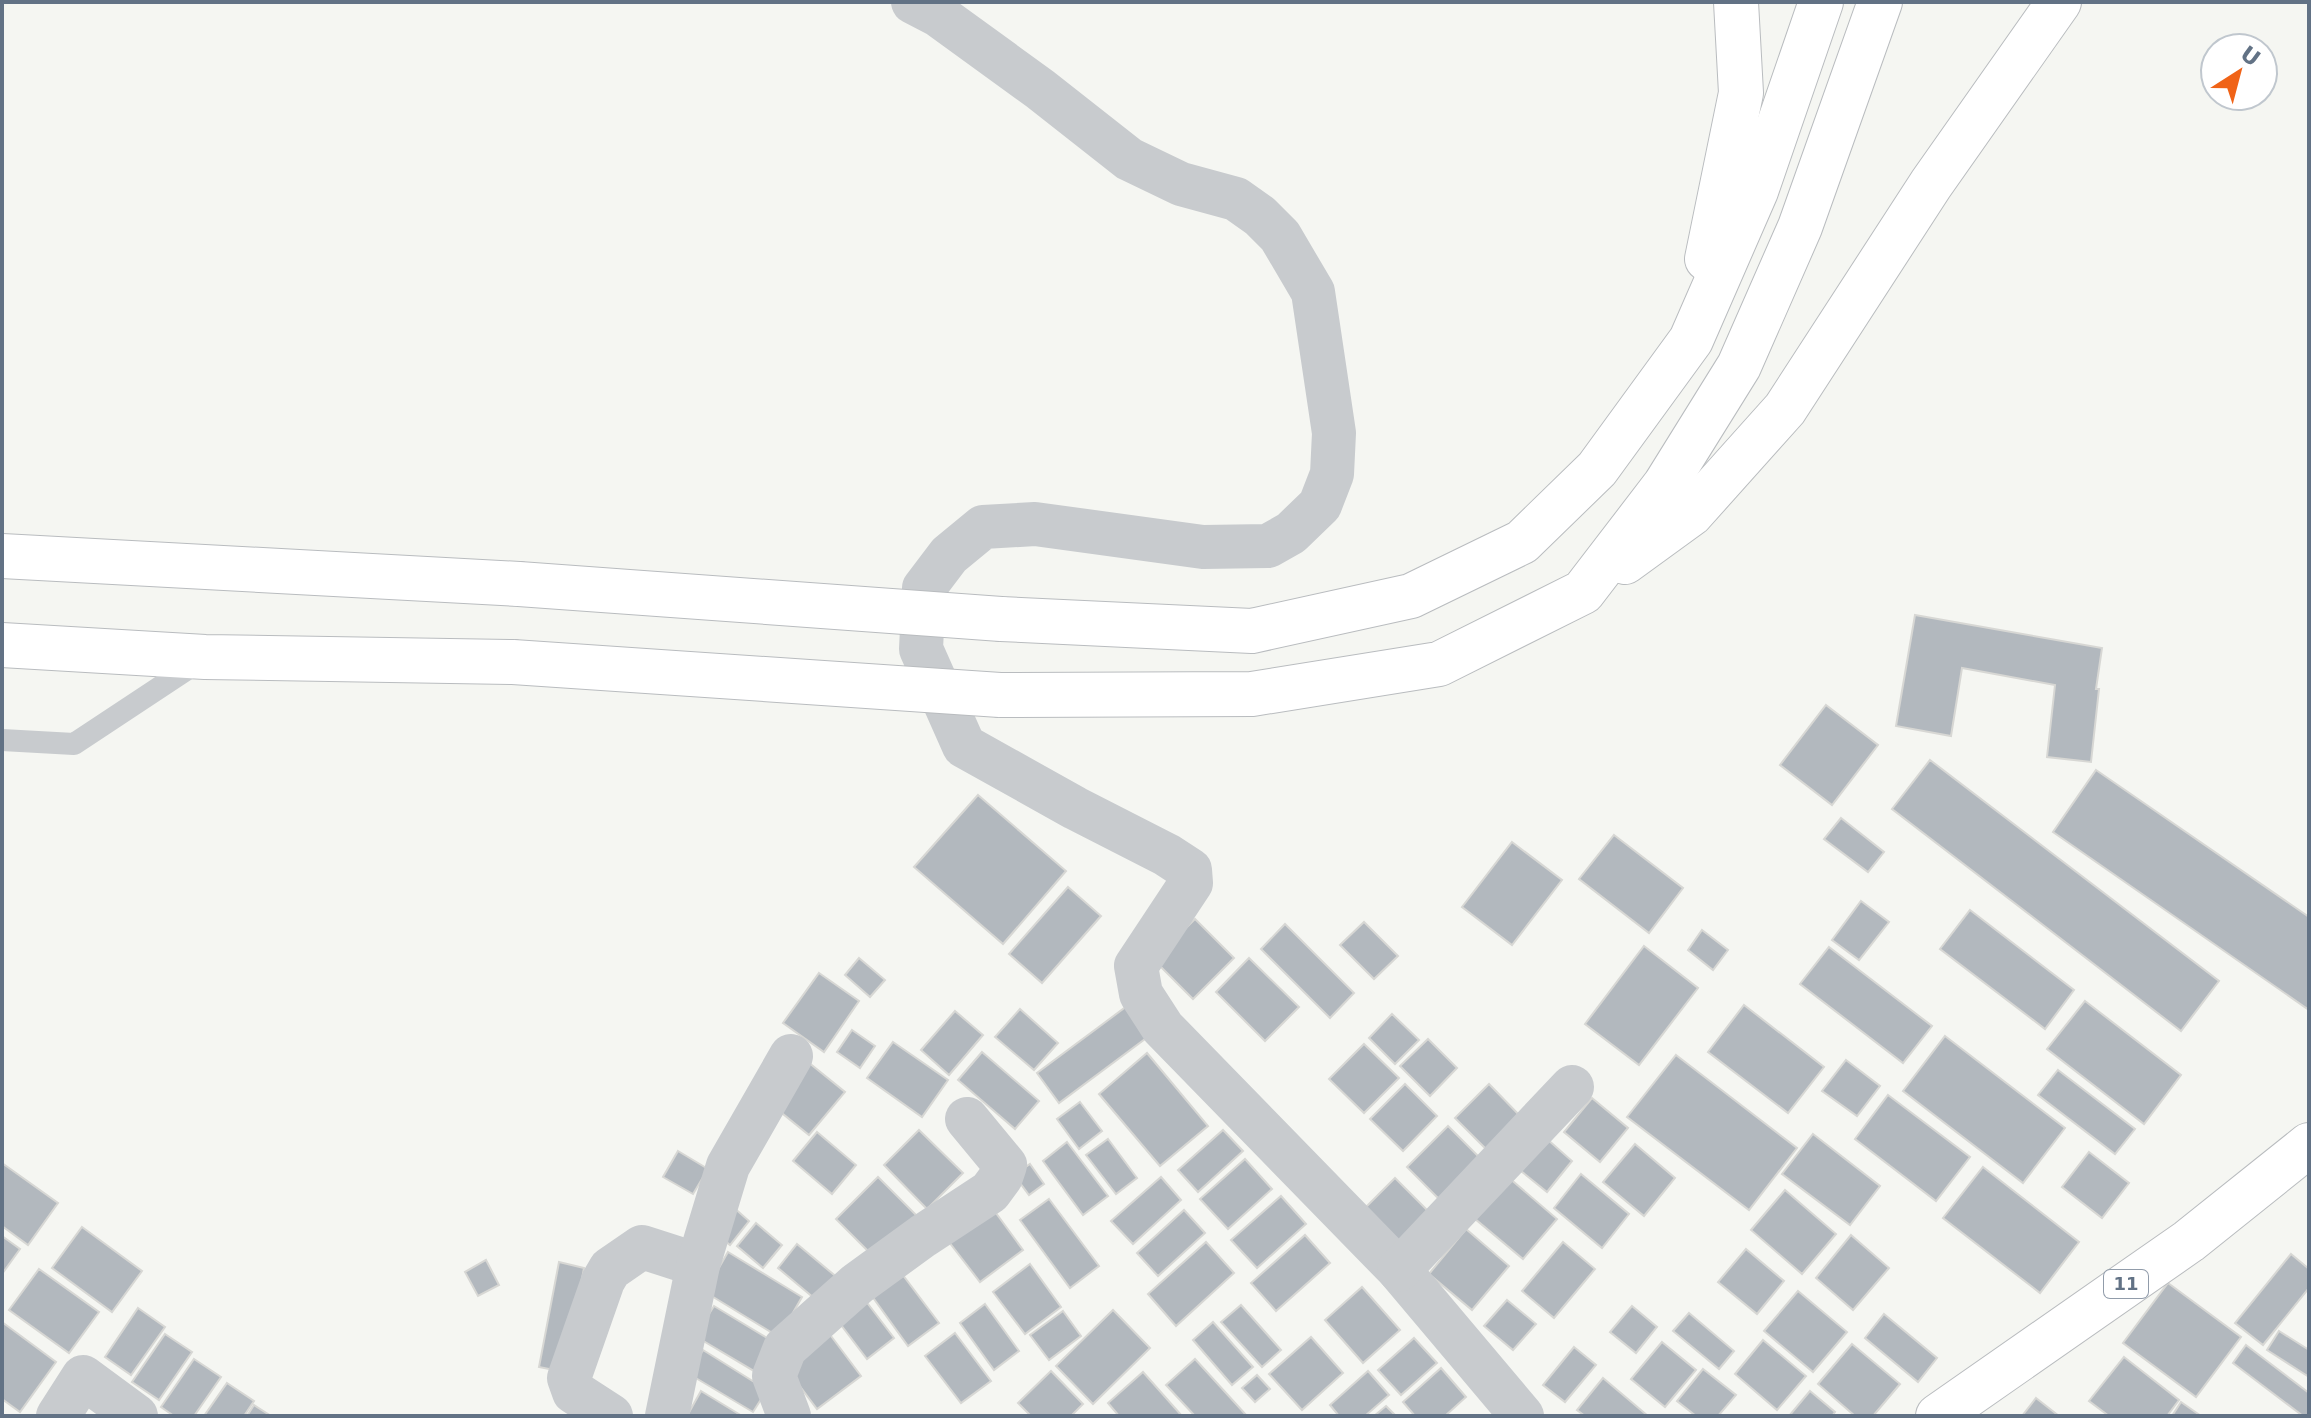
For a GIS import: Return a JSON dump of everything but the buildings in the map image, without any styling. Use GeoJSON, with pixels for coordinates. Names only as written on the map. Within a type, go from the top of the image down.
{"type":"FeatureCollection","features":[{"type":"Feature","properties":{"kind":"highway"},"geometry":{"type":"LineString","coordinates":[[1691,340],[1741,93],[1736,2]]}},
{"type":"Feature","properties":{"kind":"highway"},"geometry":{"type":"LineString","coordinates":[[2,556],[519,584],[1001,619],[1252,631],[1411,596],[1522,542],[1597,469],[1691,340],[1756,191],[1821,2]]}},
{"type":"Feature","properties":{"kind":"highway"},"geometry":{"type":"LineString","coordinates":[[1583,592],[1665,485],[1739,366],[1800,227],[1880,2]]}},
{"type":"Feature","properties":{"kind":"highway"},"geometry":{"type":"LineString","coordinates":[[2,645],[205,657],[513,662],[1000,695],[1252,694],[1439,664],[1583,592],[1691,514],[1785,409],[1931,184],[2059,2]]}},
{"type":"Feature","properties":{"kind":"highway","name":"11"},"geometry":{"type":"LineString","coordinates":[[1938,1416],[2189,1241],[2309,1145]]}},
{"type":"Feature","properties":{"kind":"street"},"geometry":{"type":"LineString","coordinates":[[913,2],[938,15],[1040,89],[1129,159],[1181,184],[1236,199],[1248,207],[1280,236],[1313,292],[1334,433],[1332,474],[1320,505],[1291,533],[1268,546],[1203,547],[1035,524],[983,527],[949,555],[924,588],[921,649],[964,746],[1190,870],[1191,883],[1136,966],[1141,994],[1163,1028],[1399,1270],[1522,1416]]}},
{"type":"Feature","properties":{"kind":"street"},"geometry":{"type":"LineString","coordinates":[[667,1416],[698,1265],[728,1166],[791,1056]]}},
{"type":"Feature","properties":{"kind":"street"},"geometry":{"type":"LineString","coordinates":[[1399,1270],[1572,1087]]}},
{"type":"Feature","properties":{"kind":"street"},"geometry":{"type":"LineString","coordinates":[[789,1416],[774,1376],[785,1348],[857,1284],[990,1192],[1001,1177],[1005,1165],[967,1119]]}},
{"type":"Feature","properties":{"kind":"street"},"geometry":{"type":"LineString","coordinates":[[611,1416],[574,1392],[569,1378],[603,1281],[610,1269],[642,1247],[698,1265]]}},
{"type":"Feature","properties":{"kind":"street"},"geometry":{"type":"LineString","coordinates":[[58,1416],[94,1363],[136,1416]]}},
{"type":"Feature","properties":{"kind":"lane"},"geometry":{"type":"LineString","coordinates":[[2,740],[74,744],[205,657]]}}]}
